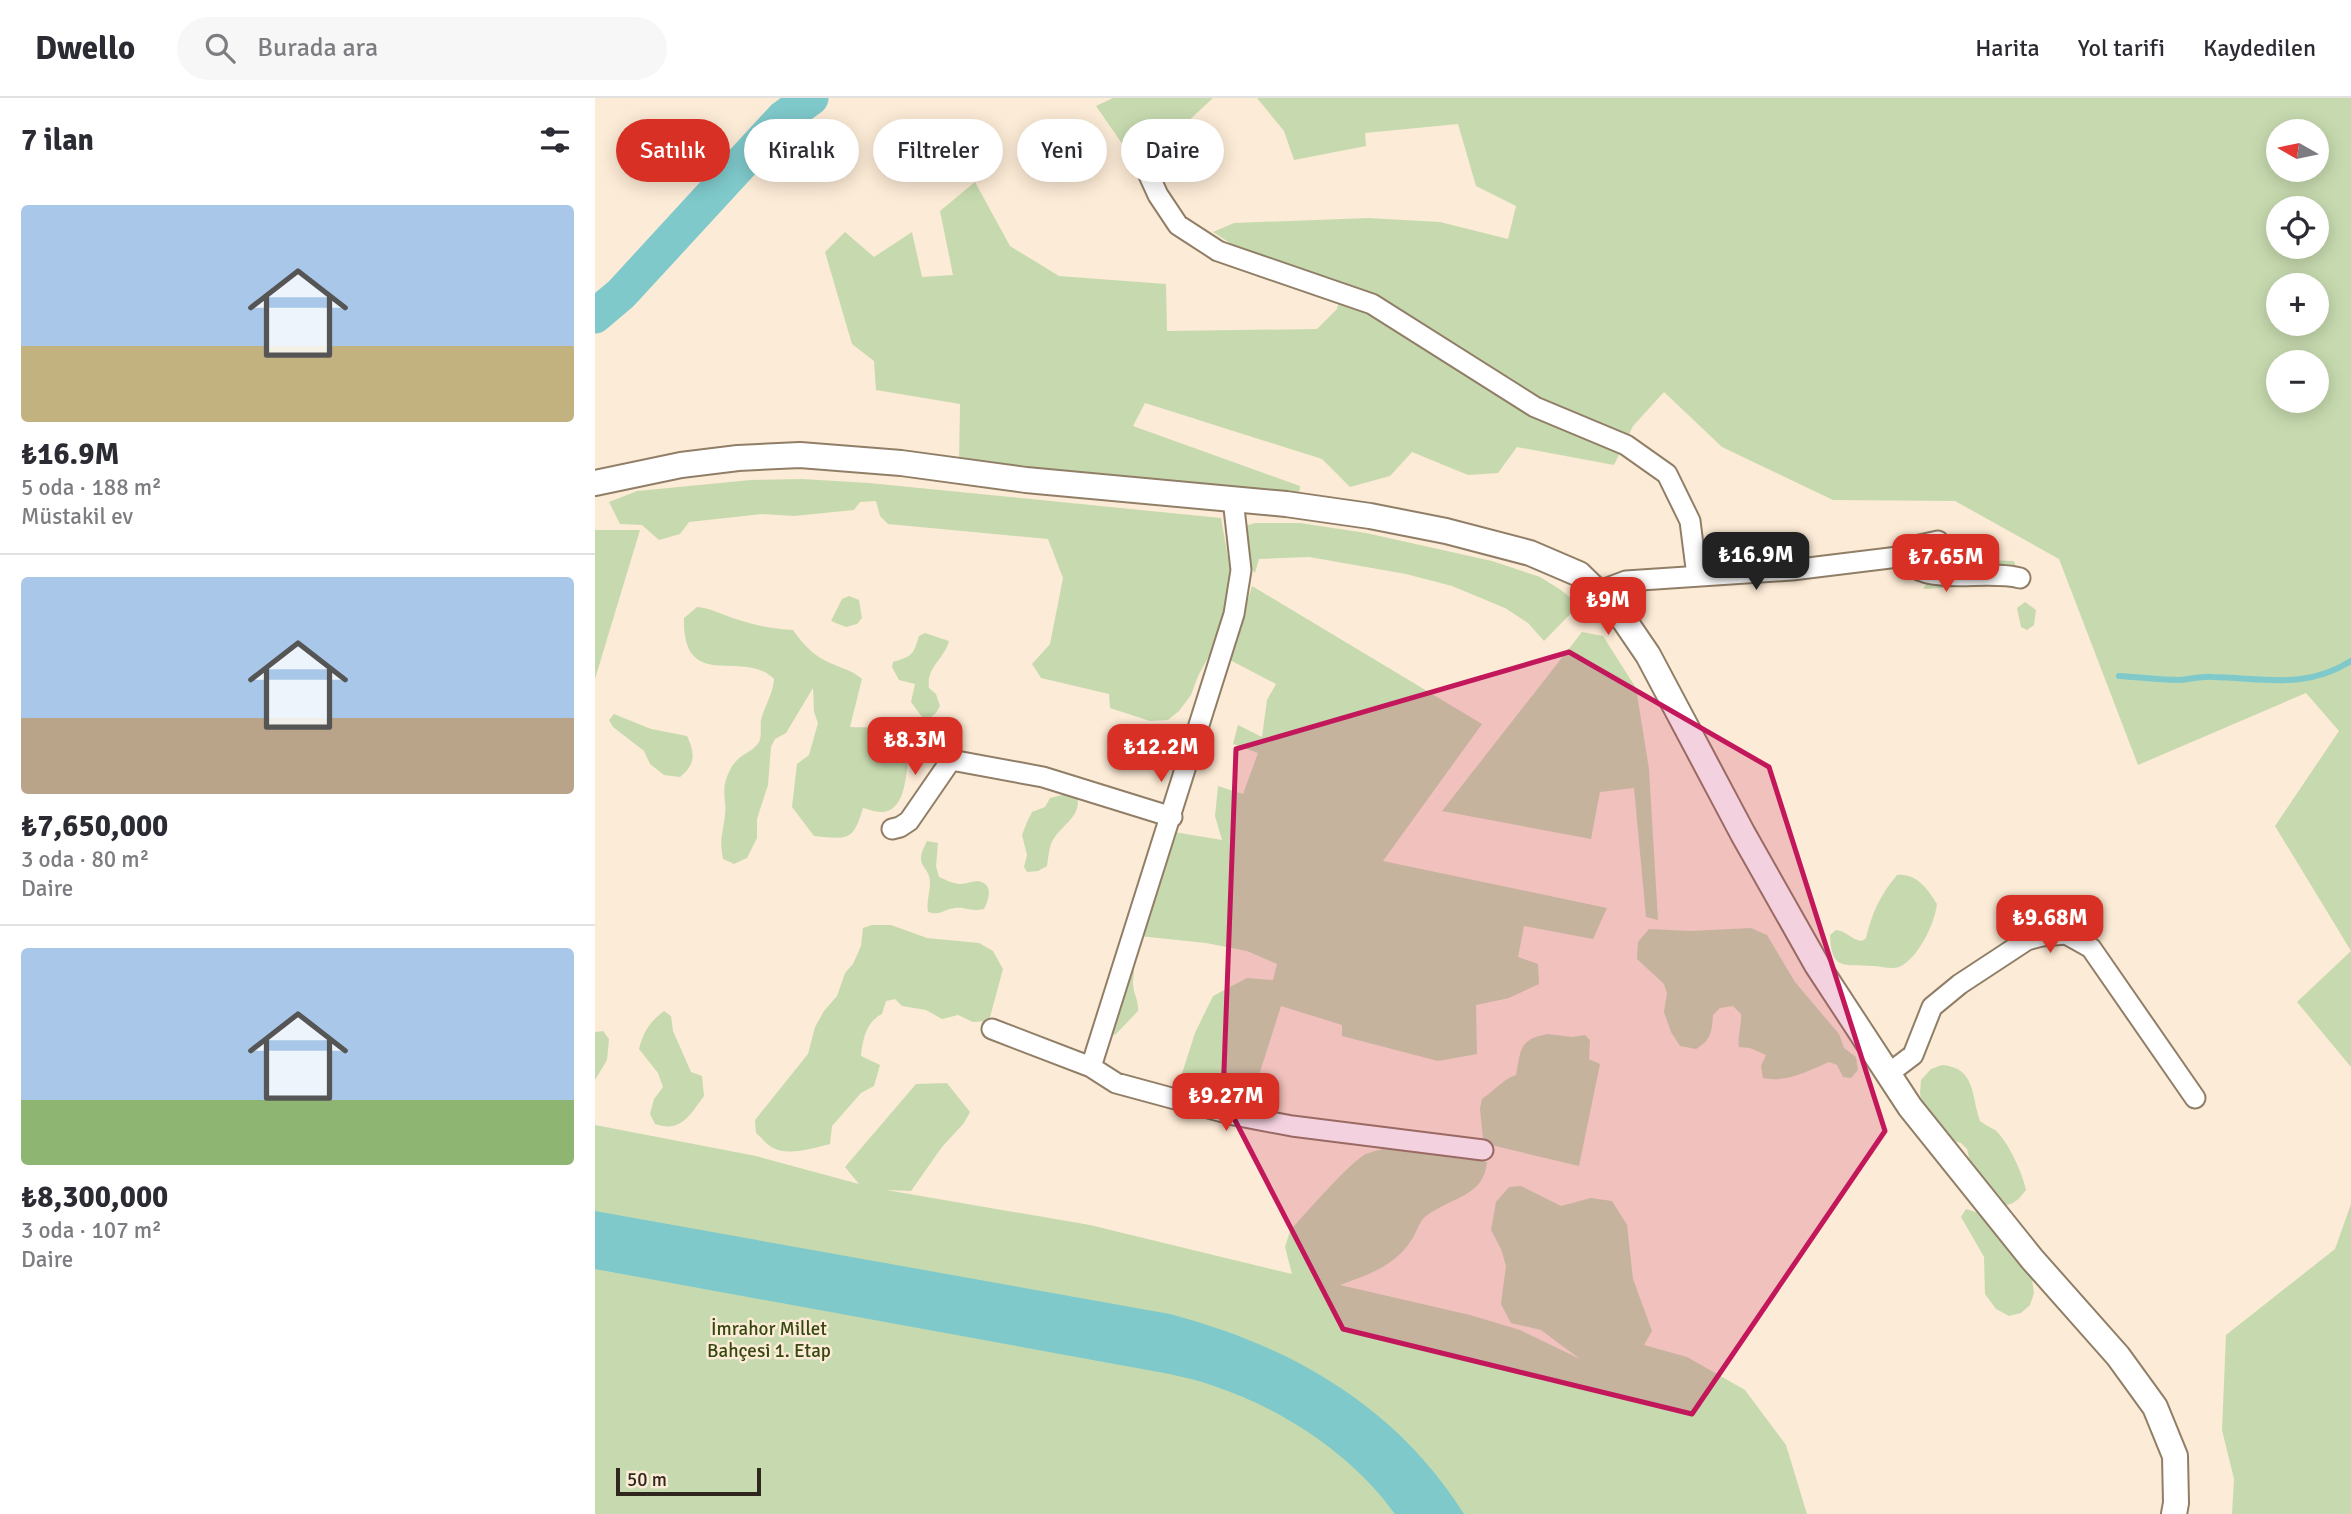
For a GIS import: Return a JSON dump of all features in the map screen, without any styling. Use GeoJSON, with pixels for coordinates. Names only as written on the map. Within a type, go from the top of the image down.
{"type":"FeatureCollection","features":[{"type":"Feature","properties":{"kind":"street"},"geometry":{"type":"LineString","coordinates":[[1152,182],[1178,225],[1218,251],[1372,304],[1535,407],[1626,445],[1667,474],[1690,521],[1697,576]]}},
{"type":"Feature","properties":{"kind":"street"},"geometry":{"type":"LineString","coordinates":[[595,484],[681,465],[738,457],[800,455],[901,463],[1026,480],[1233,499],[1370,516],[1446,531],[1530,553],[1579,574],[1620,614],[1648,655],[1743,834],[1817,965],[1910,1107],[2032,1259],[2118,1356],[2155,1408],[2175,1456],[2176,1503],[2173,1514]]}},
{"type":"Feature","properties":{"kind":"street"},"geometry":{"type":"LineString","coordinates":[[1091,1067],[1234,614],[1241,570],[1233,499]]}},
{"type":"Feature","properties":{"kind":"street"},"geometry":{"type":"LineString","coordinates":[[1597,592],[1626,581],[1792,570],[1905,555],[1915,546],[1938,541]]}},
{"type":"Feature","properties":{"kind":"street"},"geometry":{"type":"LineString","coordinates":[[1905,555],[1913,567],[1927,573],[2006,574],[2020,578]]}},
{"type":"Feature","properties":{"kind":"street"},"geometry":{"type":"LineString","coordinates":[[929,730],[951,760],[1043,777],[1172,817]]}},
{"type":"Feature","properties":{"kind":"street"},"geometry":{"type":"LineString","coordinates":[[892,829],[909,821],[951,760]]}},
{"type":"Feature","properties":{"kind":"street"},"geometry":{"type":"LineString","coordinates":[[1888,1074],[1913,1055],[1932,1007],[1960,984],[2027,940],[2066,934],[2091,948],[2195,1098]]}},
{"type":"Feature","properties":{"kind":"street"},"geometry":{"type":"LineString","coordinates":[[992,1029],[1091,1067],[1116,1083],[1234,1115],[1292,1126],[1483,1150]]}},
{"type":"Feature","properties":{"kind":"highlighted area"},"geometry":{"type":"Polygon","coordinates":[[[1569,652],[1769,767],[1885,1131],[1692,1414],[1343,1329],[1223,1097],[1236,749],[1569,652]]]}},
{"type":"Feature","properties":{"kind":"green space"},"geometry":{"type":"Polygon","coordinates":[[[1113,98],[1213,98],[1190,119],[1121,119],[1121,142],[1096,106],[1113,98]]]}},
{"type":"Feature","properties":{"kind":"green space"},"geometry":{"type":"Polygon","coordinates":[[[1257,98],[2351,98],[2351,951],[2275,826],[2339,731],[2306,693],[2138,765],[2059,559],[1955,501],[1833,500],[1722,447],[1664,392],[1633,426],[1614,465],[1517,447],[1498,473],[1468,475],[1412,452],[1390,476],[1350,487],[1322,459],[1145,403],[1133,426],[1300,486],[1299,497],[959,463],[960,404],[876,390],[874,361],[852,344],[825,252],[845,232],[874,257],[912,232],[922,277],[953,275],[940,211],[975,182],[1010,246],[1059,276],[1166,284],[1167,331],[1317,329],[1337,309],[1343,283],[1233,245],[1213,232],[1234,223],[1368,218],[1440,222],[1508,239],[1516,206],[1476,186],[1458,124],[1365,133],[1366,146],[1294,160],[1284,131],[1257,98]]]}},
{"type":"Feature","properties":{"kind":"green space"},"geometry":{"type":"Polygon","coordinates":[[[803,479],[869,483],[1221,518],[1233,586],[1222,632],[1198,676],[1191,695],[1179,711],[1168,720],[1150,721],[1110,708],[1109,694],[1041,678],[1032,664],[1050,644],[1063,578],[1048,539],[888,524],[880,516],[876,501],[860,502],[854,510],[794,516],[762,514],[689,522],[680,534],[659,540],[642,525],[620,524],[609,502],[637,491],[751,480],[803,479]]]}},
{"type":"Feature","properties":{"kind":"green space"},"geometry":{"type":"Polygon","coordinates":[[[1255,523],[1300,523],[1366,533],[1492,561],[1540,577],[1579,605],[1544,641],[1528,623],[1505,608],[1452,586],[1406,574],[1309,557],[1259,559],[1255,573],[1249,565],[1245,526],[1255,523]]]}},
{"type":"Feature","properties":{"kind":"green space"},"geometry":{"type":"Polygon","coordinates":[[[595,530],[640,530],[595,679],[595,530]]]}},
{"type":"Feature","properties":{"kind":"green space"},"geometry":{"type":"Polygon","coordinates":[[[1981,560],[2014,561],[2016,567],[2004,582],[1995,585],[1923,589],[1940,565],[1981,560]]]}},
{"type":"Feature","properties":{"kind":"green space"},"geometry":{"type":"Polygon","coordinates":[[[1252,586],[1482,724],[1383,861],[1607,908],[1593,939],[1524,926],[1518,957],[1538,964],[1539,984],[1509,998],[1476,1005],[1477,1054],[1438,1061],[1342,1036],[1342,1025],[1281,1006],[1252,1097],[1278,1107],[1275,1115],[1176,1092],[1195,1033],[1213,996],[1247,978],[1273,980],[1277,964],[1247,951],[1206,943],[1139,936],[1174,832],[1222,840],[1215,816],[1218,786],[1243,794],[1258,753],[1233,744],[1238,725],[1262,737],[1267,700],[1276,684],[1230,660],[1252,586]]]}},
{"type":"Feature","properties":{"kind":"green space"},"geometry":{"type":"Polygon","coordinates":[[[849,596],[859,600],[862,618],[857,624],[846,627],[831,621],[842,599],[849,596]]]}},
{"type":"Feature","properties":{"kind":"green space"},"geometry":{"type":"Polygon","coordinates":[[[2025,602],[2036,610],[2034,625],[2027,630],[2021,627],[2017,608],[2025,602]]]}},
{"type":"Feature","properties":{"kind":"green space"},"geometry":{"type":"Polygon","coordinates":[[[697,607],[757,625],[793,630],[816,655],[862,679],[850,727],[869,727],[890,732],[909,750],[904,788],[896,805],[880,812],[863,808],[852,833],[835,838],[814,836],[792,807],[797,764],[809,755],[818,723],[814,712],[813,688],[786,733],[775,739],[771,747],[768,785],[757,819],[757,838],[747,858],[734,864],[723,859],[721,841],[726,779],[736,761],[759,742],[761,720],[774,679],[747,667],[704,663],[693,655],[686,641],[684,618],[697,607]]]}},
{"type":"Feature","properties":{"kind":"green space"},"geometry":{"type":"Polygon","coordinates":[[[1582,632],[1603,636],[1636,688],[1649,769],[1658,920],[1646,917],[1634,788],[1600,792],[1591,839],[1442,811],[1582,632]]]}},
{"type":"Feature","properties":{"kind":"green space"},"geometry":{"type":"Polygon","coordinates":[[[925,633],[949,641],[930,674],[929,688],[936,694],[940,706],[930,718],[922,717],[911,702],[915,684],[899,680],[892,667],[893,662],[911,654],[919,636],[925,633]]]}},
{"type":"Feature","properties":{"kind":"green space"},"geometry":{"type":"Polygon","coordinates":[[[614,714],[651,729],[687,736],[693,753],[689,768],[680,777],[664,775],[650,764],[644,751],[613,727],[609,720],[614,714]]]}},
{"type":"Feature","properties":{"kind":"green space"},"geometry":{"type":"Polygon","coordinates":[[[1070,793],[1077,795],[1077,810],[1051,844],[1047,866],[1038,871],[1027,872],[1024,867],[1027,855],[1022,835],[1032,812],[1045,807],[1050,798],[1070,793]]]}},
{"type":"Feature","properties":{"kind":"green space"},"geometry":{"type":"Polygon","coordinates":[[[927,841],[938,843],[936,866],[939,877],[955,883],[978,881],[986,885],[989,897],[984,909],[955,908],[940,913],[928,912],[930,883],[921,862],[927,841]]]}},
{"type":"Feature","properties":{"kind":"green space"},"geometry":{"type":"Polygon","coordinates":[[[1897,875],[1915,879],[1925,887],[1937,904],[1933,921],[1919,949],[1906,963],[1896,968],[1847,965],[1836,960],[1830,935],[1836,930],[1858,940],[1866,938],[1877,905],[1897,875]]]}},
{"type":"Feature","properties":{"kind":"green space"},"geometry":{"type":"Polygon","coordinates":[[[891,925],[927,938],[979,943],[993,951],[1003,969],[989,1021],[973,1022],[958,1015],[942,1019],[926,1010],[902,1006],[895,999],[886,1001],[882,1014],[872,1022],[864,1037],[861,1056],[880,1065],[874,1086],[861,1093],[832,1126],[830,1144],[794,1151],[773,1148],[756,1133],[755,1120],[808,1054],[815,1027],[837,996],[845,973],[853,964],[861,946],[863,928],[891,925]]]}},
{"type":"Feature","properties":{"kind":"green space"},"geometry":{"type":"Polygon","coordinates":[[[1751,928],[1767,935],[1795,982],[1839,1034],[1844,1048],[1856,1057],[1858,1070],[1851,1078],[1843,1077],[1837,1065],[1829,1062],[1788,1078],[1763,1078],[1761,1066],[1766,1055],[1750,1048],[1739,1047],[1741,1014],[1733,1006],[1720,1008],[1713,1015],[1710,1035],[1701,1046],[1696,1049],[1680,1046],[1671,1032],[1664,1012],[1667,993],[1664,984],[1637,959],[1638,942],[1649,929],[1691,931],[1751,928]]]}},
{"type":"Feature","properties":{"kind":"green space"},"geometry":{"type":"Polygon","coordinates":[[[2351,951],[2351,1067],[2297,1002],[2351,951]]]}},
{"type":"Feature","properties":{"kind":"green space"},"geometry":{"type":"Polygon","coordinates":[[[1132,960],[1133,987],[1138,1011],[1116,1034],[1106,1038],[1098,1032],[1096,1015],[1132,960]]]}},
{"type":"Feature","properties":{"kind":"green space"},"geometry":{"type":"Polygon","coordinates":[[[664,1011],[671,1016],[673,1031],[691,1072],[702,1076],[704,1096],[684,1121],[672,1126],[655,1124],[650,1114],[654,1099],[663,1087],[658,1073],[639,1049],[648,1028],[664,1011]]]}},
{"type":"Feature","properties":{"kind":"green space"},"geometry":{"type":"Polygon","coordinates":[[[603,1031],[609,1039],[607,1060],[595,1080],[595,1032],[603,1031]]]}},
{"type":"Feature","properties":{"kind":"green space"},"geometry":{"type":"Polygon","coordinates":[[[1548,1034],[1572,1037],[1585,1035],[1590,1040],[1589,1059],[1600,1064],[1579,1166],[1491,1145],[1483,1139],[1480,1109],[1482,1099],[1516,1075],[1526,1042],[1548,1034]]]}},
{"type":"Feature","properties":{"kind":"green space"},"geometry":{"type":"Polygon","coordinates":[[[1942,1065],[1953,1067],[1967,1077],[1980,1121],[2000,1135],[2014,1158],[2026,1190],[2013,1203],[1996,1205],[1973,1175],[1967,1149],[1961,1143],[1947,1139],[1923,1107],[1921,1080],[1931,1069],[1942,1065]]]}},
{"type":"Feature","properties":{"kind":"green space","name":"İmrahor Millet Bahçesi 1. Etap"},"geometry":{"type":"Polygon","coordinates":[[[947,1083],[970,1112],[964,1123],[942,1147],[911,1191],[886,1190],[1090,1225],[1292,1274],[1285,1247],[1290,1231],[1359,1158],[1381,1149],[1412,1147],[1487,1162],[1480,1183],[1465,1195],[1424,1218],[1398,1256],[1380,1268],[1340,1285],[1470,1315],[1520,1330],[1580,1359],[1541,1330],[1511,1323],[1501,1304],[1506,1266],[1491,1230],[1496,1202],[1509,1187],[1521,1186],[1561,1206],[1591,1198],[1612,1201],[1627,1225],[1633,1279],[1652,1331],[1644,1345],[1687,1357],[1745,1390],[1786,1445],[1807,1514],[595,1514],[595,1125],[756,1156],[859,1184],[845,1167],[916,1084],[947,1083]]]}},
{"type":"Feature","properties":{"kind":"green space"},"geometry":{"type":"Polygon","coordinates":[[[2351,1204],[2351,1514],[2232,1514],[2234,1479],[2222,1430],[2226,1335],[2335,1249],[2351,1204]]]}},
{"type":"Feature","properties":{"kind":"green space"},"geometry":{"type":"Polygon","coordinates":[[[1966,1209],[1979,1213],[2032,1279],[2034,1293],[2030,1305],[2021,1313],[2009,1316],[1996,1309],[1985,1294],[1984,1257],[1961,1217],[1966,1209]]]}},
{"type":"Feature","properties":{"kind":"water"},"geometry":{"type":"Polygon","coordinates":[[[595,1211],[1170,1314],[1215,1327],[1298,1363],[1373,1412],[1406,1442],[1437,1476],[1464,1514],[1395,1514],[1358,1471],[1313,1435],[1263,1406],[1201,1382],[595,1269],[595,1211]]]}},
{"type":"Feature","properties":{"kind":"waterway"},"geometry":{"type":"LineString","coordinates":[[595,316],[621,294],[783,118],[811,98]]}},
{"type":"Feature","properties":{"kind":"waterway"},"geometry":{"type":"LineString","coordinates":[[2119,676],[2172,680],[2209,677],[2301,679],[2334,670],[2351,661]]}}]}
